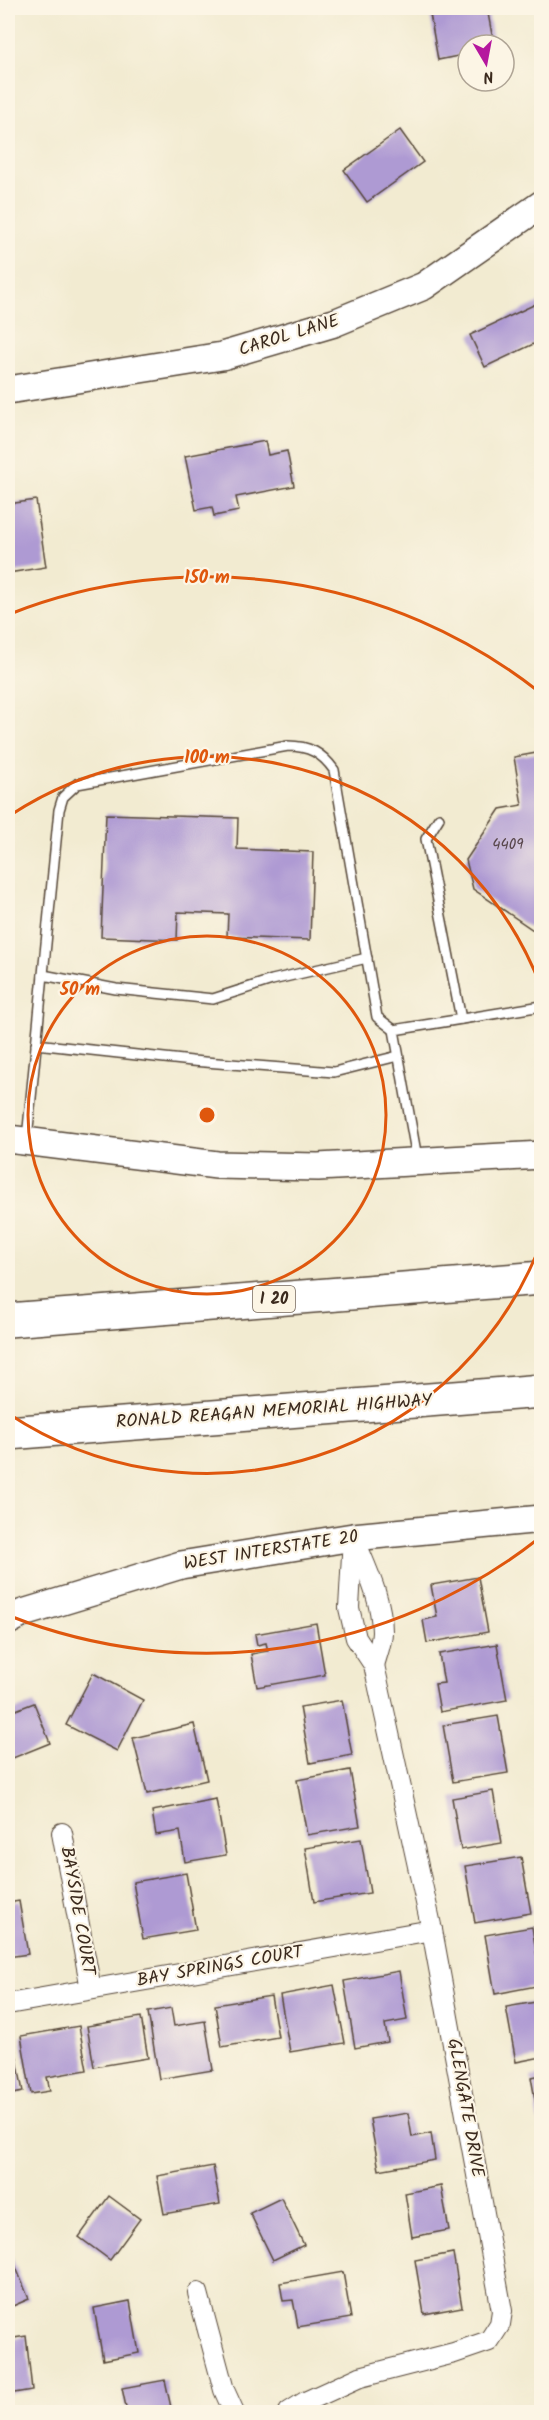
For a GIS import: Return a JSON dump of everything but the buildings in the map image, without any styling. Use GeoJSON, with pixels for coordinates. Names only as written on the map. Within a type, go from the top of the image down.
{"type":"FeatureCollection","features":[{"type":"Feature","properties":{"kind":"highway","name":"I 20"},"geometry":{"type":"LineString","coordinates":[[8,1320],[542,1278]]}},
{"type":"Feature","properties":{"kind":"highway","name":"RONALD REAGAN MEMORIAL HIGHWAY"},"geometry":{"type":"LineString","coordinates":[[8,1433],[542,1391]]}},
{"type":"Feature","properties":{"kind":"main road","name":"CAROL LANE"},"geometry":{"type":"LineString","coordinates":[[8,390],[222,356],[334,323],[424,286],[542,204]]}},
{"type":"Feature","properties":{"kind":"main road"},"geometry":{"type":"LineString","coordinates":[[17,1140],[217,1165],[318,1167],[542,1155]]}},
{"type":"Feature","properties":{"kind":"main road","name":"WEST INTERSTATE 20"},"geometry":{"type":"LineString","coordinates":[[8,1621],[23,1613],[181,1565],[353,1537],[542,1519]]}},
{"type":"Feature","properties":{"kind":"street","name":"GLENGATE DRIVE"},"geometry":{"type":"LineString","coordinates":[[353,1537],[374,1584],[383,1634],[374,1665]]}},
{"type":"Feature","properties":{"kind":"street","name":"GLENGATE DRIVE"},"geometry":{"type":"LineString","coordinates":[[289,2412],[305,2402],[360,2377],[454,2353],[489,2341],[500,2324],[502,2311],[432,1930],[374,1665],[356,1638],[350,1608],[353,1537]]}},
{"type":"Feature","properties":{"kind":"street"},"geometry":{"type":"LineString","coordinates":[[350,1608],[378,1604]]}},
{"type":"Feature","properties":{"kind":"street","name":"BAYSIDE COURT"},"geometry":{"type":"LineString","coordinates":[[62,1833],[91,1989]]}},
{"type":"Feature","properties":{"kind":"street","name":"BAY SPRINGS COURT"},"geometry":{"type":"LineString","coordinates":[[8,2004],[432,1930]]}},
{"type":"Feature","properties":{"kind":"street"},"geometry":{"type":"LineString","coordinates":[[198,2293],[224,2390],[234,2412]]}},
{"type":"Feature","properties":{"kind":"lane"},"geometry":{"type":"LineString","coordinates":[[17,1140],[36,1044],[58,810],[63,797],[77,784],[288,746],[302,746],[315,750],[334,770],[377,1017],[394,1030],[418,1161]]}},
{"type":"Feature","properties":{"kind":"lane"},"geometry":{"type":"LineString","coordinates":[[439,818],[426,839],[461,1019]]}},
{"type":"Feature","properties":{"kind":"lane"},"geometry":{"type":"LineString","coordinates":[[43,975],[116,989],[213,999],[272,980],[366,958]]}},
{"type":"Feature","properties":{"kind":"lane"},"geometry":{"type":"LineString","coordinates":[[394,1030],[542,1006]]}},
{"type":"Feature","properties":{"kind":"lane"},"geometry":{"type":"LineString","coordinates":[[36,1044],[192,1061],[334,1072],[399,1056]]}}]}
